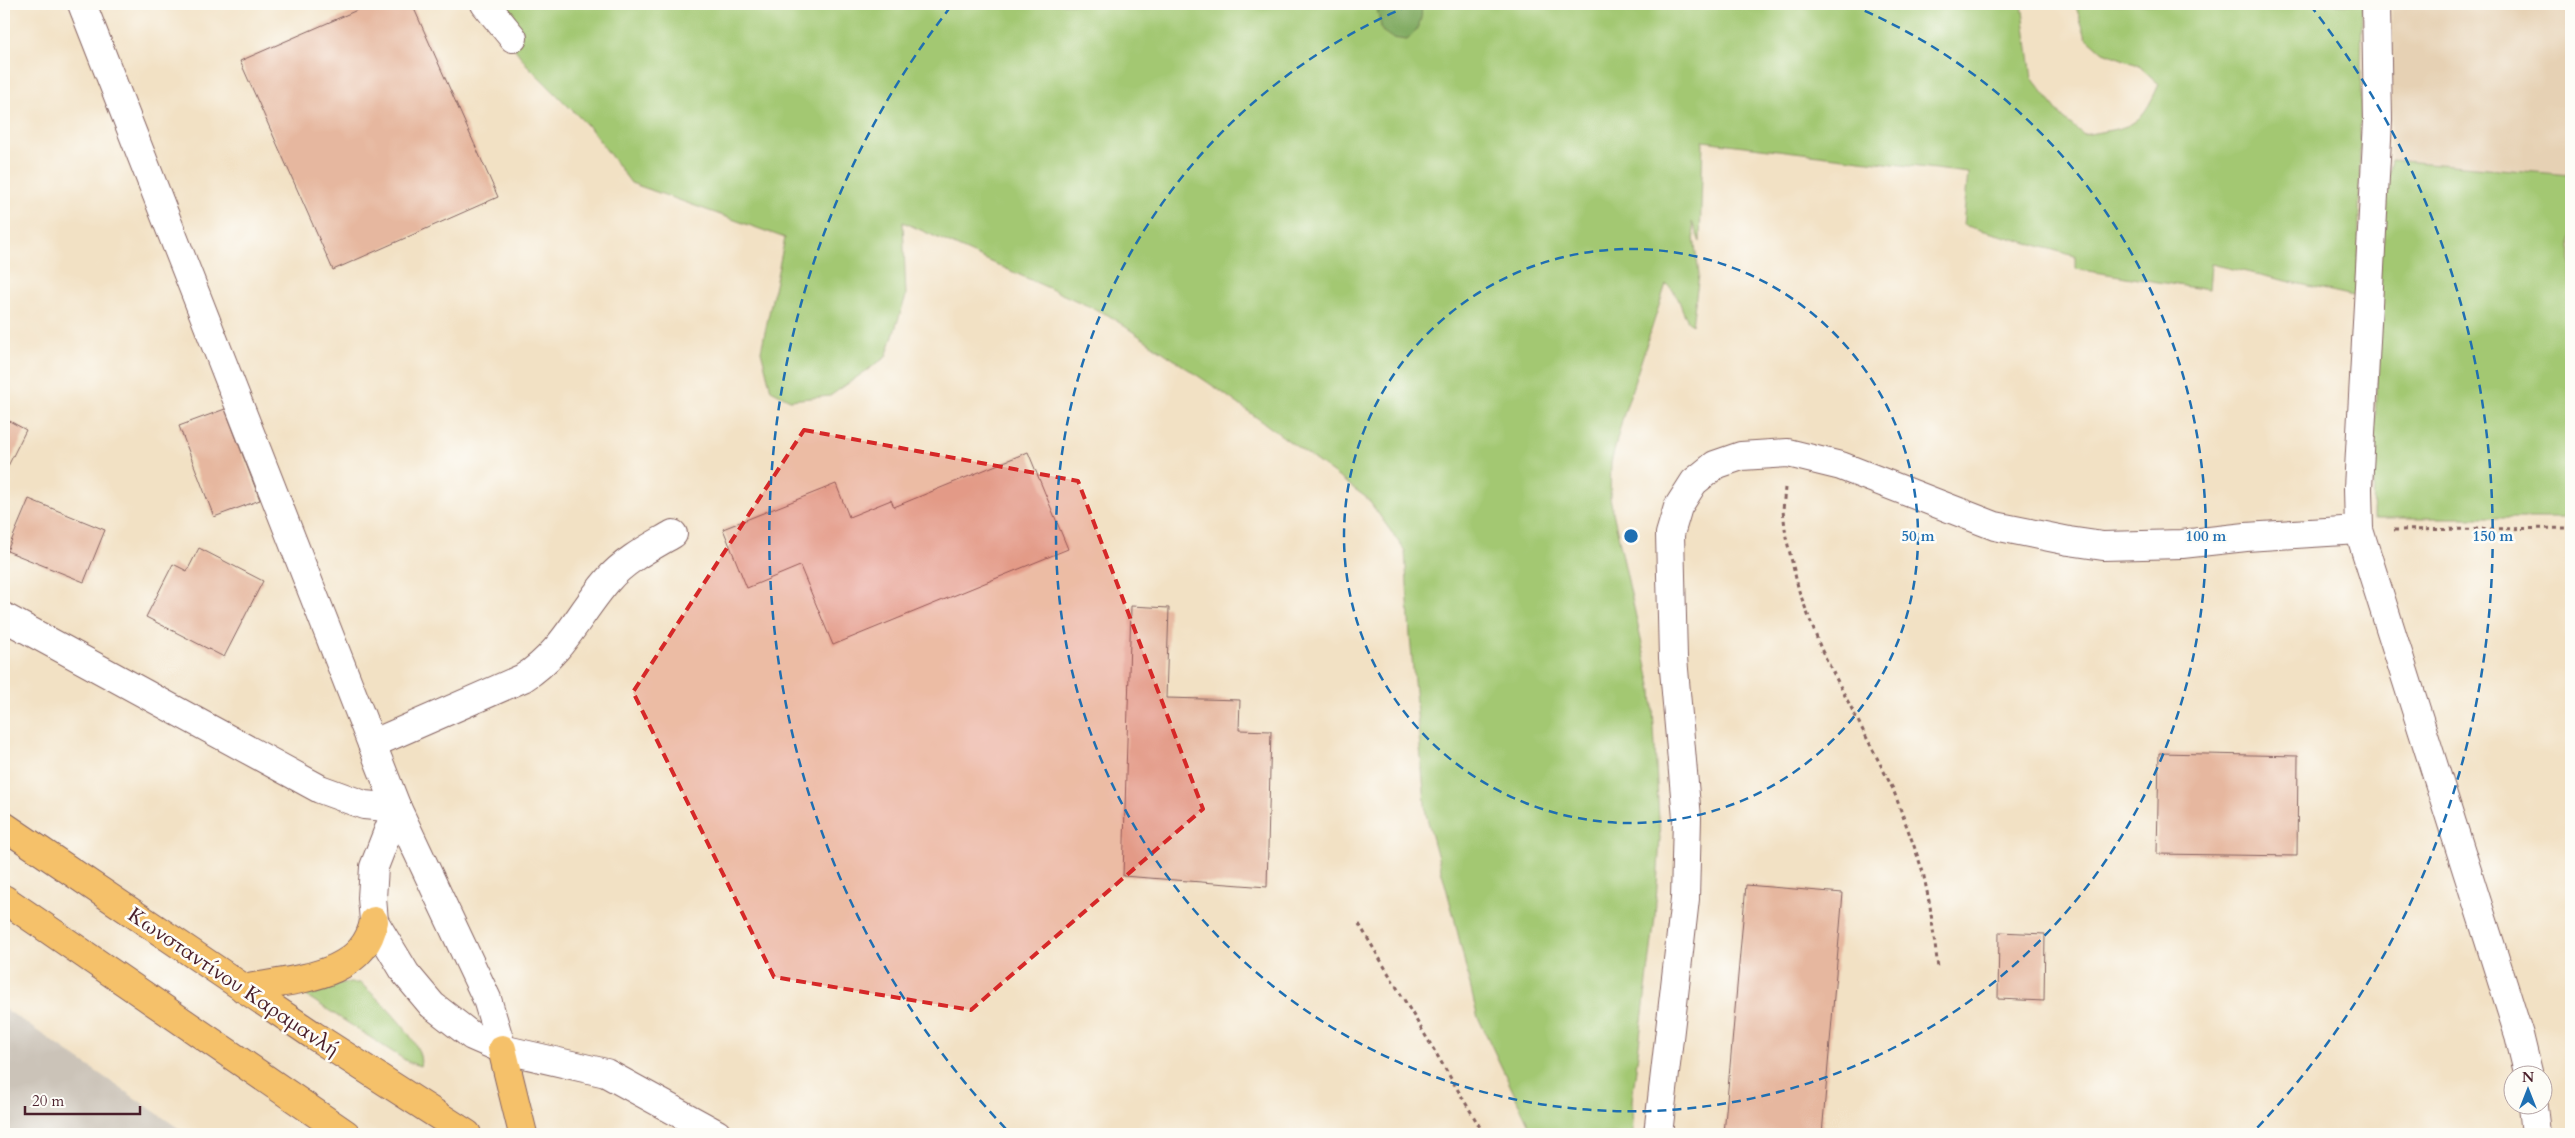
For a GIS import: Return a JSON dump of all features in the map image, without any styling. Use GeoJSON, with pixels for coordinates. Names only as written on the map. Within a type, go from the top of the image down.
{"type":"FeatureCollection","features":[{"type":"Feature","properties":{"kind":"main road","name":"Κωνσταντίνου Καραμανλή"},"geometry":{"type":"LineString","coordinates":[[4,826],[244,989],[466,1134]]}},
{"type":"Feature","properties":{"kind":"main road"},"geometry":{"type":"LineString","coordinates":[[4,899],[346,1134]]}},
{"type":"Feature","properties":{"kind":"main road"},"geometry":{"type":"LineString","coordinates":[[244,989],[340,967],[355,958],[365,947],[372,934],[374,921]]}},
{"type":"Feature","properties":{"kind":"main road"},"geometry":{"type":"LineString","coordinates":[[502,1049],[523,1134]]}},
{"type":"Feature","properties":{"kind":"street"},"geometry":{"type":"LineString","coordinates":[[82,4],[397,808],[487,999],[502,1049]]}},
{"type":"Feature","properties":{"kind":"street"},"geometry":{"type":"LineString","coordinates":[[485,4],[513,38]]}},
{"type":"Feature","properties":{"kind":"street"},"geometry":{"type":"LineString","coordinates":[[2376,4],[2378,121],[2358,488],[2359,530],[2519,1035],[2527,1066]]}},
{"type":"Feature","properties":{"kind":"street"},"geometry":{"type":"LineString","coordinates":[[1658,1134],[1685,898],[1687,818],[1673,658],[1670,534],[1678,507],[1694,482],[1715,465],[1741,456],[1788,452],[1841,466],[1995,526],[2103,546],[2182,544],[2246,537],[2359,530]]}},
{"type":"Feature","properties":{"kind":"street"},"geometry":{"type":"LineString","coordinates":[[372,744],[523,678],[537,670],[563,642],[609,578],[638,555],[674,534]]}},
{"type":"Feature","properties":{"kind":"street"},"geometry":{"type":"LineString","coordinates":[[4,617],[320,789],[364,805],[397,808]]}},
{"type":"Feature","properties":{"kind":"street"},"geometry":{"type":"LineString","coordinates":[[397,808],[374,867],[372,898],[374,921],[406,974],[432,1005],[472,1036],[502,1049],[606,1073],[717,1134]]}},
{"type":"Feature","properties":{"kind":"street"},"geometry":{"type":"LineString","coordinates":[[2535,1116],[2536,1134]]}},
{"type":"Feature","properties":{"kind":"path"},"geometry":{"type":"LineString","coordinates":[[1788,452],[1783,510],[1791,562],[1799,591],[1821,649],[1893,789],[1923,872],[1930,906],[1938,968]]}},
{"type":"Feature","properties":{"kind":"path"},"geometry":{"type":"LineString","coordinates":[[2359,530],[2571,528]]}},
{"type":"Feature","properties":{"kind":"path"},"geometry":{"type":"LineString","coordinates":[[1359,924],[1484,1134]]}},
{"type":"Feature","properties":{"kind":"highlighted area"},"geometry":{"type":"Polygon","coordinates":[[[804,430],[1078,481],[1203,809],[971,1010],[774,977],[633,692],[804,430]]]}},
{"type":"Feature","properties":{"kind":"shaded area"},"geometry":{"type":"Polygon","coordinates":[[[2392,4],[2571,4],[2571,175],[2391,160],[2392,4]]]}},
{"type":"Feature","properties":{"kind":"shaded area"},"geometry":{"type":"Polygon","coordinates":[[[4,1008],[187,1134],[4,1134],[4,1008]]]}},
{"type":"Feature","properties":{"kind":"green space"},"geometry":{"type":"Polygon","coordinates":[[[481,4],[1376,4],[1379,13],[1422,8],[1420,4],[2022,4],[2032,78],[2063,118],[2084,135],[2112,130],[2131,124],[2145,111],[2159,84],[2138,65],[2103,52],[2086,37],[2075,4],[2362,4],[2358,297],[2211,264],[2209,290],[2075,269],[2075,256],[1963,225],[1968,173],[1703,141],[1700,242],[1692,222],[1699,275],[1692,325],[1675,293],[1666,284],[1623,417],[1611,463],[1610,498],[1652,690],[1660,839],[1655,917],[1632,1101],[1633,1134],[1533,1134],[1477,1015],[1454,917],[1426,814],[1410,636],[1405,551],[1367,498],[1219,390],[1108,315],[903,222],[906,296],[886,357],[830,396],[790,400],[771,390],[761,351],[785,238],[631,183],[590,128],[527,65],[481,4]]]}},
{"type":"Feature","properties":{"kind":"green space"},"geometry":{"type":"Polygon","coordinates":[[[1376,4],[1420,4],[1421,19],[1414,33],[1407,40],[1392,38],[1382,31],[1376,4]]]}},
{"type":"Feature","properties":{"kind":"green space"},"geometry":{"type":"Polygon","coordinates":[[[2391,160],[2571,175],[2571,518],[2373,518],[2380,222],[2391,160]]]}},
{"type":"Feature","properties":{"kind":"green space"},"geometry":{"type":"Polygon","coordinates":[[[360,983],[388,1009],[399,1021],[416,1046],[420,1057],[420,1066],[408,1062],[302,993],[326,985],[360,983]]]}},
{"type":"Feature","properties":{"kind":"building"},"geometry":{"type":"Polygon","coordinates":[[[371,4],[412,4],[498,197],[333,270],[240,61],[371,4]]]}},
{"type":"Feature","properties":{"kind":"building"},"geometry":{"type":"Polygon","coordinates":[[[225,409],[260,500],[214,517],[179,426],[225,409]]]}},
{"type":"Feature","properties":{"kind":"building"},"geometry":{"type":"Polygon","coordinates":[[[4,418],[26,430],[4,474],[4,418]]]}},
{"type":"Feature","properties":{"kind":"building"},"geometry":{"type":"Polygon","coordinates":[[[1028,452],[1068,549],[833,645],[800,566],[747,588],[723,529],[836,484],[849,517],[891,500],[894,507],[1028,452]]]}},
{"type":"Feature","properties":{"kind":"building"},"geometry":{"type":"Polygon","coordinates":[[[29,499],[105,530],[84,582],[7,551],[29,499]]]}},
{"type":"Feature","properties":{"kind":"building"},"geometry":{"type":"Polygon","coordinates":[[[199,548],[263,581],[224,657],[146,617],[173,564],[187,571],[199,548]]]}},
{"type":"Feature","properties":{"kind":"building"},"geometry":{"type":"Polygon","coordinates":[[[1131,606],[1169,608],[1166,698],[1240,700],[1239,730],[1271,731],[1267,887],[1123,876],[1131,606]]]}},
{"type":"Feature","properties":{"kind":"building"},"geometry":{"type":"Polygon","coordinates":[[[2159,753],[2298,756],[2297,856],[2157,854],[2159,753]]]}},
{"type":"Feature","properties":{"kind":"building"},"geometry":{"type":"Polygon","coordinates":[[[1746,885],[1843,893],[1822,1134],[1724,1134],[1746,885]]]}},
{"type":"Feature","properties":{"kind":"building"},"geometry":{"type":"Polygon","coordinates":[[[1999,932],[2045,934],[2044,1001],[1998,999],[1999,932]]]}}]}
